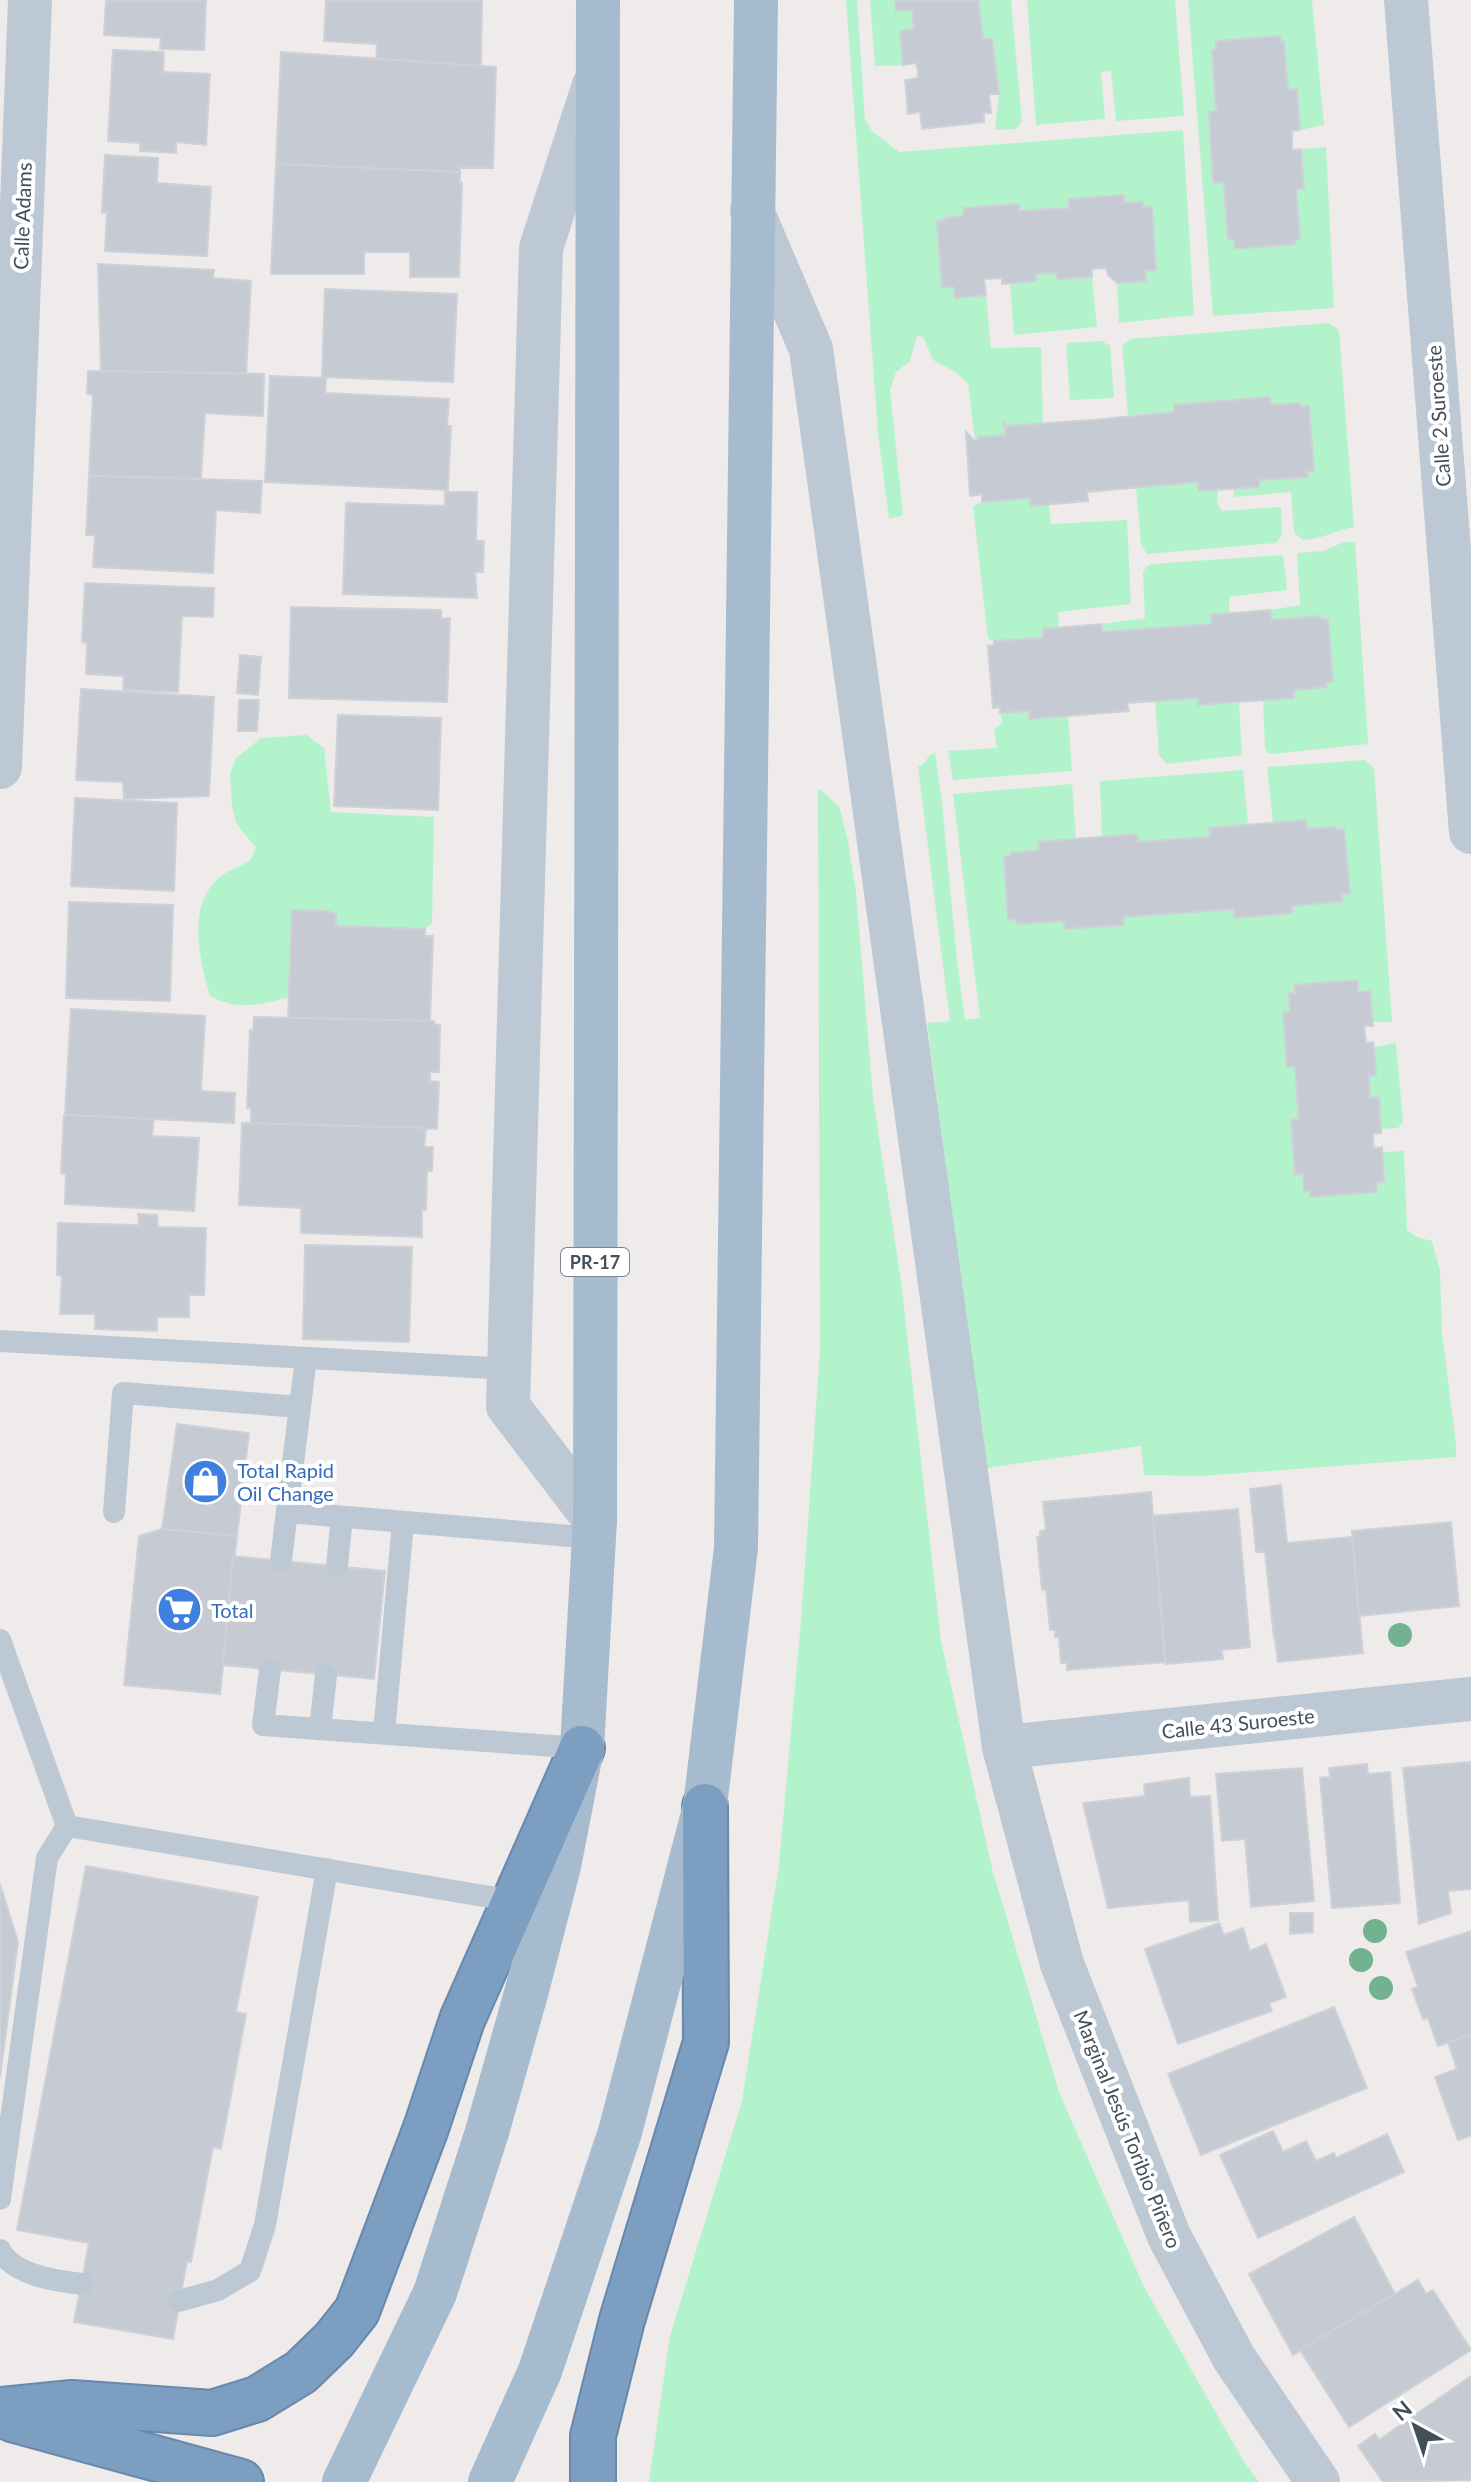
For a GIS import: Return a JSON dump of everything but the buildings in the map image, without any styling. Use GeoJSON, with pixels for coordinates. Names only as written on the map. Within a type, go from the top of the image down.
{"type":"FeatureCollection","features":[{"type":"Feature","properties":{"kind":"highway"},"geometry":{"type":"LineString","coordinates":[[0,2413],[72,2403],[212,2413],[257,2399],[301,2372],[334,2340],[357,2311],[426,2128],[462,2020],[582,1748]]}},
{"type":"Feature","properties":{"kind":"highway"},"geometry":{"type":"LineString","coordinates":[[593,2482],[593,2436],[622,2320],[706,2042],[705,1806]]}},
{"type":"Feature","properties":{"kind":"highway"},"geometry":{"type":"LineString","coordinates":[[0,2413],[241,2482]]}},
{"type":"Feature","properties":{"kind":"main road","name":"PR-17"},"geometry":{"type":"LineString","coordinates":[[344,2482],[435,2293],[445,2264],[527,1990],[559,1866],[582,1748],[594,1529],[598,0]]}},
{"type":"Feature","properties":{"kind":"main road"},"geometry":{"type":"LineString","coordinates":[[490,2482],[540,2371],[620,2132],[705,1806],[736,1548],[756,0]]}},
{"type":"Feature","properties":{"kind":"street","name":"Calle Adams"},"geometry":{"type":"LineString","coordinates":[[0,767],[30,0]]}},
{"type":"Feature","properties":{"kind":"street","name":"Calle 2 Suroeste"},"geometry":{"type":"LineString","coordinates":[[1406,0],[1471,832]]}},
{"type":"Feature","properties":{"kind":"street"},"geometry":{"type":"LineString","coordinates":[[594,1529],[508,1406],[541,248],[598,71]]}},
{"type":"Feature","properties":{"kind":"street","name":"Marginal Jesús Toribio Piñero"},"geometry":{"type":"LineString","coordinates":[[752,211],[811,349],[1004,1747],[1062,1964],[1169,2236],[1234,2358],[1318,2482]]}},
{"type":"Feature","properties":{"kind":"street","name":"Calle 43 Suroeste"},"geometry":{"type":"LineString","coordinates":[[1004,1747],[1471,1699]]}},
{"type":"Feature","properties":{"kind":"lane"},"geometry":{"type":"LineString","coordinates":[[0,1341],[510,1369]]}},
{"type":"Feature","properties":{"kind":"lane"},"geometry":{"type":"LineString","coordinates":[[281,1560],[306,1358]]}},
{"type":"Feature","properties":{"kind":"lane"},"geometry":{"type":"LineString","coordinates":[[114,1512],[123,1393],[300,1407]]}},
{"type":"Feature","properties":{"kind":"lane"},"geometry":{"type":"LineString","coordinates":[[287,1512],[403,1522],[594,1529]]}},
{"type":"Feature","properties":{"kind":"lane"},"geometry":{"type":"LineString","coordinates":[[337,1566],[342,1517]]}},
{"type":"Feature","properties":{"kind":"lane"},"geometry":{"type":"LineString","coordinates":[[384,1733],[403,1522]]}},
{"type":"Feature","properties":{"kind":"lane"},"geometry":{"type":"LineString","coordinates":[[0,1640],[67,1826]]}},
{"type":"Feature","properties":{"kind":"lane"},"geometry":{"type":"LineString","coordinates":[[270,1670],[263,1725],[582,1748]]}},
{"type":"Feature","properties":{"kind":"lane"},"geometry":{"type":"LineString","coordinates":[[320,1729],[326,1675]]}},
{"type":"Feature","properties":{"kind":"lane"},"geometry":{"type":"LineString","coordinates":[[67,1826],[514,1901]]}},
{"type":"Feature","properties":{"kind":"lane"},"geometry":{"type":"LineString","coordinates":[[0,2199],[47,1858],[67,1826]]}},
{"type":"Feature","properties":{"kind":"lane"},"geometry":{"type":"LineString","coordinates":[[179,2301],[218,2290],[250,2271],[265,2225],[327,1869]]}},
{"type":"Feature","properties":{"kind":"lane"},"geometry":{"type":"LineString","coordinates":[[0,2250],[2,2255],[24,2270],[63,2282],[82,2284]]}},
{"type":"Feature","properties":{"kind":"green space"},"geometry":{"type":"Polygon","coordinates":[[[846,0],[857,0],[865,120],[872,131],[899,152],[1183,130],[1194,315],[1119,323],[1117,283],[1145,281],[1145,271],[1156,270],[1152,206],[1144,207],[1142,202],[1124,203],[1124,195],[1069,199],[1069,208],[1019,211],[1019,204],[964,208],[963,216],[937,221],[942,287],[954,287],[955,298],[986,295],[991,348],[1041,347],[1043,424],[1006,435],[979,437],[975,441],[968,384],[957,373],[933,360],[923,337],[917,336],[910,361],[896,372],[890,391],[903,515],[889,519],[878,433],[846,0]]]}},
{"type":"Feature","properties":{"kind":"green space"},"geometry":{"type":"Polygon","coordinates":[[[870,0],[895,0],[897,11],[912,10],[914,29],[900,31],[903,65],[875,66],[870,0]]]}},
{"type":"Feature","properties":{"kind":"green space"},"geometry":{"type":"Polygon","coordinates":[[[978,0],[1011,0],[1022,121],[1016,129],[995,130],[999,94],[992,39],[983,39],[978,0]]]}},
{"type":"Feature","properties":{"kind":"green space"},"geometry":{"type":"Polygon","coordinates":[[[1027,0],[1175,0],[1184,116],[1116,121],[1111,71],[1101,72],[1105,119],[1036,125],[1027,0]]]}},
{"type":"Feature","properties":{"kind":"green space"},"geometry":{"type":"Polygon","coordinates":[[[1188,0],[1312,0],[1324,125],[1300,130],[1298,90],[1288,90],[1284,42],[1280,37],[1216,41],[1216,49],[1212,50],[1216,111],[1209,112],[1213,182],[1224,182],[1228,240],[1234,239],[1235,249],[1295,245],[1295,240],[1300,239],[1296,189],[1304,188],[1301,149],[1326,147],[1334,308],[1213,316],[1188,0]]]}},
{"type":"Feature","properties":{"kind":"green space"},"geometry":{"type":"Polygon","coordinates":[[[1056,273],[1058,279],[1092,277],[1097,327],[1014,335],[1010,283],[1036,281],[1036,274],[1056,273]]]}},
{"type":"Feature","properties":{"kind":"green space"},"geometry":{"type":"Polygon","coordinates":[[[1329,323],[1339,330],[1354,527],[1302,540],[1294,532],[1291,492],[1233,497],[1234,488],[1259,487],[1259,480],[1307,477],[1307,472],[1314,471],[1309,406],[1301,407],[1300,403],[1271,405],[1270,397],[1174,405],[1174,412],[1128,415],[1122,345],[1131,339],[1329,323]]]}},
{"type":"Feature","properties":{"kind":"green space"},"geometry":{"type":"Polygon","coordinates":[[[1102,341],[1110,346],[1114,398],[1070,400],[1066,343],[1102,341]]]}},
{"type":"Feature","properties":{"kind":"green space"},"geometry":{"type":"Polygon","coordinates":[[[1198,482],[1199,491],[1218,490],[1217,503],[1222,511],[1281,507],[1282,535],[1276,543],[1147,554],[1141,544],[1136,487],[1198,482]]]}},
{"type":"Feature","properties":{"kind":"green space"},"geometry":{"type":"Polygon","coordinates":[[[1030,498],[1031,505],[1049,504],[1051,524],[1127,520],[1131,604],[1058,612],[1059,628],[1043,629],[1043,638],[994,641],[988,639],[973,506],[982,502],[1030,498]]]}},
{"type":"Feature","properties":{"kind":"green space"},"geometry":{"type":"Polygon","coordinates":[[[1344,542],[1355,542],[1368,744],[1267,753],[1263,700],[1294,698],[1294,690],[1326,687],[1326,682],[1333,681],[1328,619],[1319,616],[1272,620],[1270,610],[1300,605],[1297,553],[1323,551],[1344,542]]]}},
{"type":"Feature","properties":{"kind":"green space"},"geometry":{"type":"Polygon","coordinates":[[[1283,555],[1287,590],[1229,597],[1229,613],[1211,615],[1212,624],[1102,632],[1101,624],[1145,618],[1143,573],[1151,564],[1283,555]]]}},
{"type":"Feature","properties":{"kind":"green space"},"geometry":{"type":"Polygon","coordinates":[[[1198,698],[1199,705],[1239,703],[1242,755],[1167,764],[1159,755],[1155,701],[1198,698]]]}},
{"type":"Feature","properties":{"kind":"green space"},"geometry":{"type":"Polygon","coordinates":[[[1029,711],[1029,719],[1068,716],[1072,771],[953,780],[948,751],[997,748],[994,729],[1003,722],[1000,713],[1029,711]]]}},
{"type":"Feature","properties":{"kind":"green space"},"geometry":{"type":"Polygon","coordinates":[[[307,735],[324,748],[331,812],[434,817],[432,923],[425,929],[336,926],[336,914],[292,910],[289,997],[249,1005],[220,1001],[210,996],[206,981],[199,947],[200,913],[213,883],[250,861],[256,848],[236,823],[230,774],[236,758],[261,738],[307,735]]]}},
{"type":"Feature","properties":{"kind":"green space"},"geometry":{"type":"Polygon","coordinates":[[[935,752],[965,1020],[980,1018],[953,794],[1072,784],[1076,839],[1039,842],[1039,850],[1011,853],[1011,856],[1004,858],[1008,919],[1017,919],[1017,923],[1064,921],[1065,929],[1123,925],[1123,917],[1234,909],[1235,918],[1292,913],[1292,906],[1342,901],[1342,894],[1350,893],[1344,830],[1336,830],[1336,827],[1307,829],[1273,823],[1267,767],[1365,760],[1374,768],[1392,1022],[1372,1022],[1370,992],[1358,992],[1358,981],[1294,986],[1290,1012],[1283,1013],[1287,1067],[1295,1067],[1299,1119],[1295,1174],[1303,1174],[1304,1191],[1310,1190],[1310,1197],[1376,1192],[1376,1182],[1384,1181],[1383,1152],[1404,1151],[1407,1230],[1432,1241],[1440,1271],[1442,1332],[1456,1457],[1202,1476],[1144,1475],[1141,1446],[986,1468],[927,1023],[950,1021],[918,767],[935,752]]]}},
{"type":"Feature","properties":{"kind":"green space"},"geometry":{"type":"Polygon","coordinates":[[[1243,770],[1248,824],[1210,828],[1210,837],[1138,842],[1137,834],[1102,837],[1100,781],[1243,770]]]}},
{"type":"Feature","properties":{"kind":"green space"},"geometry":{"type":"Polygon","coordinates":[[[818,788],[839,806],[848,841],[856,891],[873,1098],[901,1280],[941,1641],[993,1872],[1059,2092],[1144,2287],[1243,2460],[1259,2482],[649,2482],[670,2336],[742,2101],[779,1865],[801,1620],[820,1351],[818,788]]]}},
{"type":"Feature","properties":{"kind":"green space"},"geometry":{"type":"Polygon","coordinates":[[[1396,1043],[1403,1122],[1398,1128],[1381,1129],[1379,1098],[1370,1098],[1369,1076],[1376,1075],[1374,1047],[1396,1043]]]}},
{"type":"Feature","properties":{"kind":"place","name":"Total Rapid Oil Change"},"geometry":{"type":"Point","coordinates":[206,1481]}},
{"type":"Feature","properties":{"kind":"place","name":"Total"},"geometry":{"type":"Point","coordinates":[180,1610]}}]}
